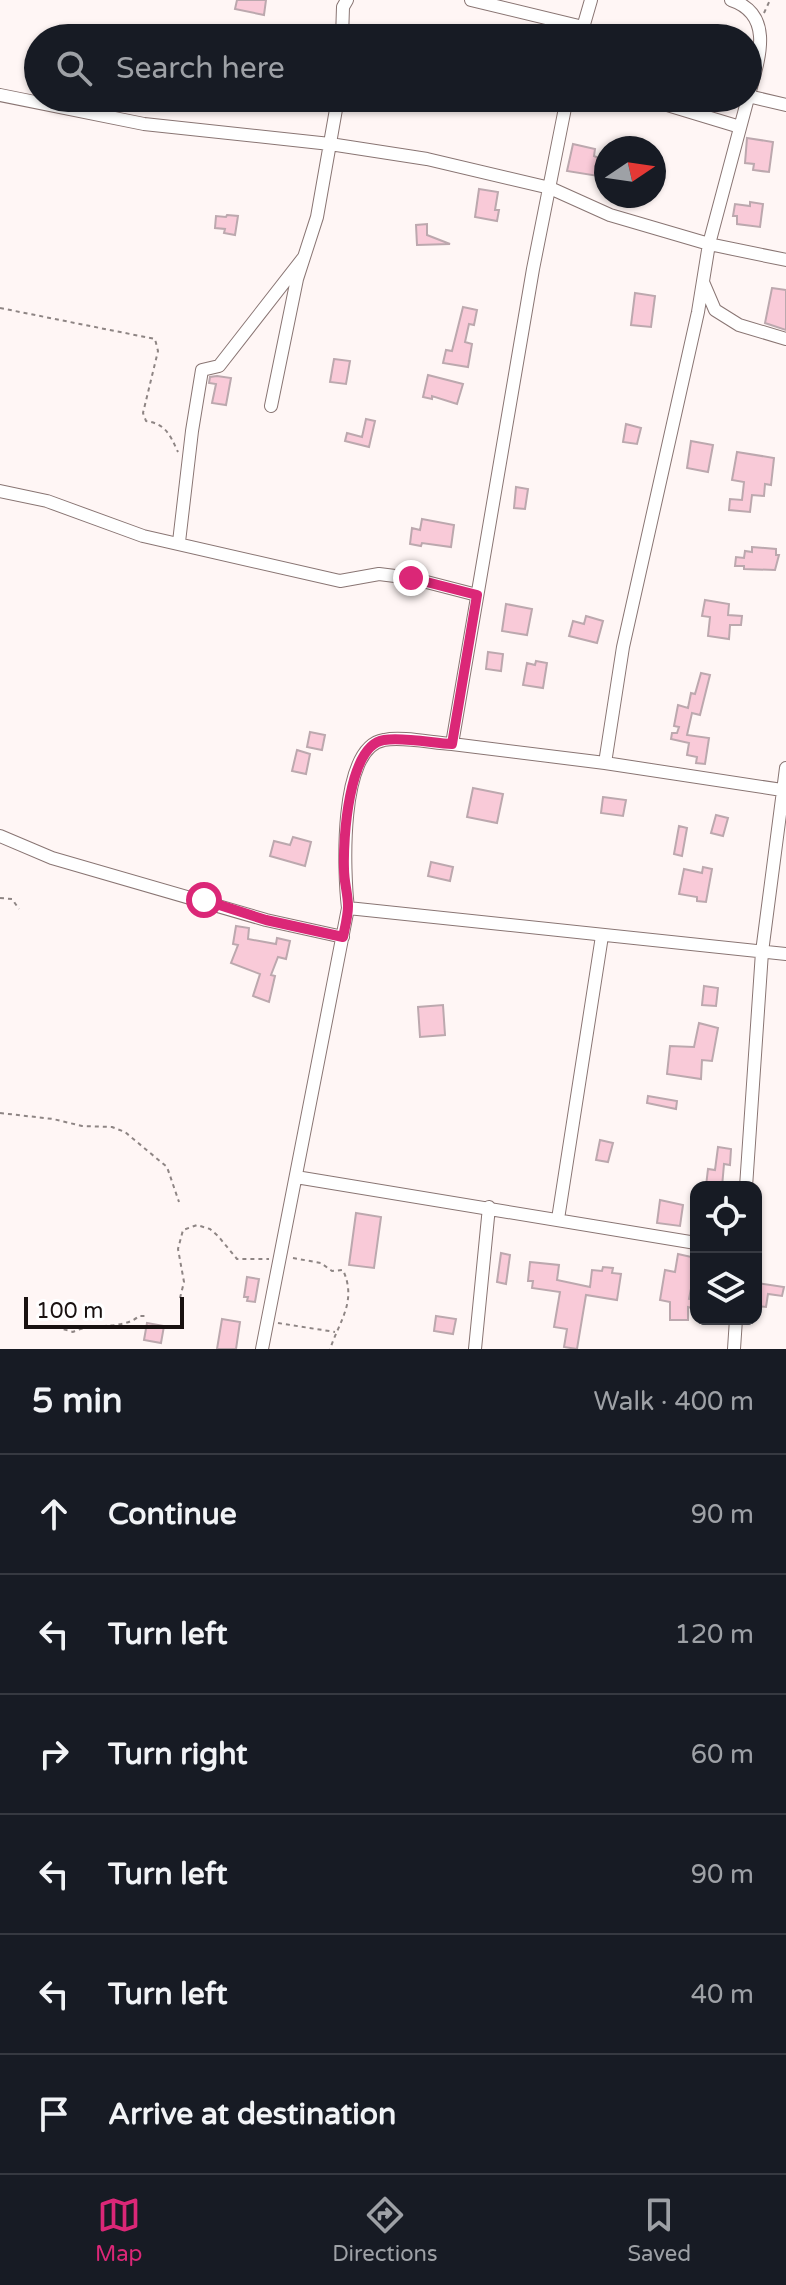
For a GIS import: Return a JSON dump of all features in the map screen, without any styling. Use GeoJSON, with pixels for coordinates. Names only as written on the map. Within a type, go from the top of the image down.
{"type":"FeatureCollection","features":[{"type":"Feature","properties":{"kind":"street"},"geometry":{"type":"LineString","coordinates":[[342,24],[343,7],[347,0]]}},
{"type":"Feature","properties":{"kind":"street"},"geometry":{"type":"LineString","coordinates":[[471,0],[552,24]]}},
{"type":"Feature","properties":{"kind":"street"},"geometry":{"type":"LineString","coordinates":[[584,24],[591,0]]}},
{"type":"Feature","properties":{"kind":"street"},"geometry":{"type":"LineString","coordinates":[[731,0],[744,4],[758,24]]}},
{"type":"Feature","properties":{"kind":"street"},"geometry":{"type":"LineString","coordinates":[[0,95],[24,100]]}},
{"type":"Feature","properties":{"kind":"street"},"geometry":{"type":"LineString","coordinates":[[762,100],[786,105]]}},
{"type":"Feature","properties":{"kind":"street"},"geometry":{"type":"LineString","coordinates":[[84,112],[144,124],[330,144],[427,159],[550,188],[610,215],[709,244],[786,260]]}},
{"type":"Feature","properties":{"kind":"street"},"geometry":{"type":"LineString","coordinates":[[271,406],[297,279],[317,217],[336,112]]}},
{"type":"Feature","properties":{"kind":"street"},"geometry":{"type":"LineString","coordinates":[[452,744],[533,269],[564,112]]}},
{"type":"Feature","properties":{"kind":"street"},"geometry":{"type":"LineString","coordinates":[[690,112],[740,127]]}},
{"type":"Feature","properties":{"kind":"street"},"geometry":{"type":"LineString","coordinates":[[605,763],[623,647],[709,244],[744,112]]}},
{"type":"Feature","properties":{"kind":"street"},"geometry":{"type":"LineString","coordinates":[[179,542],[202,370],[219,366],[304,257]]}},
{"type":"Feature","properties":{"kind":"street"},"geometry":{"type":"LineString","coordinates":[[703,282],[715,310],[739,325],[786,339]]}},
{"type":"Feature","properties":{"kind":"street"},"geometry":{"type":"LineString","coordinates":[[0,491],[47,501],[143,536],[340,581],[379,574],[411,578],[477,595]]}},
{"type":"Feature","properties":{"kind":"street"},"geometry":{"type":"LineString","coordinates":[[262,1349],[348,908],[344,870],[345,824],[355,778],[365,753],[373,744],[384,740],[452,744],[782,790]]}},
{"type":"Feature","properties":{"kind":"street"},"geometry":{"type":"LineString","coordinates":[[746,1181],[762,952],[786,768]]}},
{"type":"Feature","properties":{"kind":"street"},"geometry":{"type":"LineString","coordinates":[[0,836],[52,858],[266,920],[343,937]]}},
{"type":"Feature","properties":{"kind":"street"},"geometry":{"type":"LineString","coordinates":[[348,908],[786,954]]}},
{"type":"Feature","properties":{"kind":"street"},"geometry":{"type":"LineString","coordinates":[[558,1219],[602,936]]}},
{"type":"Feature","properties":{"kind":"street"},"geometry":{"type":"LineString","coordinates":[[296,1177],[690,1242]]}},
{"type":"Feature","properties":{"kind":"street"},"geometry":{"type":"LineString","coordinates":[[475,1349],[489,1207]]}},
{"type":"Feature","properties":{"kind":"street"},"geometry":{"type":"LineString","coordinates":[[734,1349],[736,1325]]}},
{"type":"Feature","properties":{"kind":"path"},"geometry":{"type":"LineString","coordinates":[[0,308],[155,339],[158,351],[143,413],[146,421],[159,423],[168,431],[187,471]]}},
{"type":"Feature","properties":{"kind":"path"},"geometry":{"type":"LineString","coordinates":[[0,898],[12,899],[19,909]]}},
{"type":"Feature","properties":{"kind":"path"},"geometry":{"type":"LineString","coordinates":[[0,1113],[82,1126],[112,1127],[125,1132],[167,1167],[179,1202]]}},
{"type":"Feature","properties":{"kind":"path"},"geometry":{"type":"LineString","coordinates":[[180,1298],[184,1282],[178,1249],[183,1230],[197,1225],[210,1229],[237,1259],[267,1260],[280,1255],[321,1263],[332,1271],[343,1270],[350,1294],[330,1349]]}},
{"type":"Feature","properties":{"kind":"path"},"geometry":{"type":"LineString","coordinates":[[269,1314],[280,1324],[336,1332]]}},
{"type":"Feature","properties":{"kind":"path"},"geometry":{"type":"LineString","coordinates":[[56,1327],[73,1332],[81,1327],[96,1329],[147,1316]]}},
{"type":"Feature","properties":{"kind":"building"},"geometry":{"type":"Polygon","coordinates":[[[237,0],[266,0],[264,15],[235,9],[237,0]]]}},
{"type":"Feature","properties":{"kind":"building"},"geometry":{"type":"Polygon","coordinates":[[[747,138],[773,142],[769,172],[753,170],[754,164],[745,163],[747,138]]]}},
{"type":"Feature","properties":{"kind":"building"},"geometry":{"type":"Polygon","coordinates":[[[573,144],[594,149],[594,175],[567,171],[573,144]]]}},
{"type":"Feature","properties":{"kind":"building"},"geometry":{"type":"Polygon","coordinates":[[[479,189],[498,192],[497,221],[475,217],[479,189]]]}},
{"type":"Feature","properties":{"kind":"building"},"geometry":{"type":"Polygon","coordinates":[[[750,202],[763,204],[760,227],[737,224],[737,216],[733,216],[735,204],[750,206],[750,202]]]}},
{"type":"Feature","properties":{"kind":"building"},"geometry":{"type":"Polygon","coordinates":[[[216,216],[238,216],[235,235],[215,228],[216,216]]]}},
{"type":"Feature","properties":{"kind":"building"},"geometry":{"type":"Polygon","coordinates":[[[427,224],[427,235],[450,244],[417,245],[416,225],[427,224]]]}},
{"type":"Feature","properties":{"kind":"building"},"geometry":{"type":"Polygon","coordinates":[[[772,288],[786,290],[786,330],[765,323],[772,288]]]}},
{"type":"Feature","properties":{"kind":"building"},"geometry":{"type":"Polygon","coordinates":[[[635,293],[655,296],[651,327],[631,325],[635,293]]]}},
{"type":"Feature","properties":{"kind":"building"},"geometry":{"type":"Polygon","coordinates":[[[463,307],[477,310],[474,325],[469,324],[465,342],[472,344],[468,367],[443,363],[446,350],[452,351],[463,307]]]}},
{"type":"Feature","properties":{"kind":"building"},"geometry":{"type":"Polygon","coordinates":[[[334,359],[350,361],[346,384],[330,382],[334,359]]]}},
{"type":"Feature","properties":{"kind":"building"},"geometry":{"type":"Polygon","coordinates":[[[428,375],[463,384],[457,404],[432,396],[432,399],[423,397],[428,375]]]}},
{"type":"Feature","properties":{"kind":"building"},"geometry":{"type":"Polygon","coordinates":[[[210,377],[231,378],[226,405],[212,403],[216,384],[209,383],[210,377]]]}},
{"type":"Feature","properties":{"kind":"building"},"geometry":{"type":"Polygon","coordinates":[[[366,419],[375,421],[369,447],[345,441],[347,433],[362,437],[366,419]]]}},
{"type":"Feature","properties":{"kind":"building"},"geometry":{"type":"Polygon","coordinates":[[[626,424],[641,428],[637,444],[623,442],[626,424]]]}},
{"type":"Feature","properties":{"kind":"building"},"geometry":{"type":"Polygon","coordinates":[[[691,441],[713,445],[708,472],[687,468],[691,441]]]}},
{"type":"Feature","properties":{"kind":"building"},"geometry":{"type":"Polygon","coordinates":[[[737,452],[774,458],[771,485],[765,484],[764,496],[752,495],[750,512],[729,510],[730,499],[742,500],[744,482],[732,480],[737,452]]]}},
{"type":"Feature","properties":{"kind":"building"},"geometry":{"type":"Polygon","coordinates":[[[516,487],[528,489],[525,509],[514,508],[516,487]]]}},
{"type":"Feature","properties":{"kind":"building"},"geometry":{"type":"Polygon","coordinates":[[[422,519],[454,525],[451,547],[410,544],[412,528],[420,530],[422,519]]]}},
{"type":"Feature","properties":{"kind":"building"},"geometry":{"type":"Polygon","coordinates":[[[752,547],[776,549],[776,555],[779,555],[775,570],[735,566],[736,557],[744,558],[745,551],[752,552],[752,547]]]}},
{"type":"Feature","properties":{"kind":"building"},"geometry":{"type":"Polygon","coordinates":[[[705,600],[729,604],[728,615],[742,616],[741,625],[730,625],[729,639],[708,636],[710,617],[702,616],[705,600]]]}},
{"type":"Feature","properties":{"kind":"building"},"geometry":{"type":"Polygon","coordinates":[[[506,604],[532,609],[527,635],[502,631],[506,604]]]}},
{"type":"Feature","properties":{"kind":"building"},"geometry":{"type":"Polygon","coordinates":[[[586,616],[603,621],[597,643],[569,636],[573,621],[584,624],[586,616]]]}},
{"type":"Feature","properties":{"kind":"building"},"geometry":{"type":"Polygon","coordinates":[[[488,652],[503,654],[501,671],[486,669],[488,652]]]}},
{"type":"Feature","properties":{"kind":"building"},"geometry":{"type":"Polygon","coordinates":[[[536,661],[547,663],[543,688],[523,685],[527,663],[535,665],[536,661]]]}},
{"type":"Feature","properties":{"kind":"building"},"geometry":{"type":"Polygon","coordinates":[[[701,673],[710,675],[700,715],[692,713],[687,735],[709,738],[705,764],[696,763],[697,757],[687,755],[689,743],[671,739],[672,733],[677,733],[679,727],[674,726],[678,705],[688,708],[691,693],[695,694],[701,673]]]}},
{"type":"Feature","properties":{"kind":"building"},"geometry":{"type":"Polygon","coordinates":[[[310,732],[325,735],[322,750],[307,747],[310,732]]]}},
{"type":"Feature","properties":{"kind":"building"},"geometry":{"type":"Polygon","coordinates":[[[297,750],[310,754],[306,774],[292,771],[297,750]]]}},
{"type":"Feature","properties":{"kind":"building"},"geometry":{"type":"Polygon","coordinates":[[[473,788],[503,794],[497,823],[467,817],[473,788]]]}},
{"type":"Feature","properties":{"kind":"building"},"geometry":{"type":"Polygon","coordinates":[[[603,797],[626,800],[623,816],[601,813],[603,797]]]}},
{"type":"Feature","properties":{"kind":"building"},"geometry":{"type":"Polygon","coordinates":[[[716,815],[728,818],[723,836],[711,833],[716,815]]]}},
{"type":"Feature","properties":{"kind":"building"},"geometry":{"type":"Polygon","coordinates":[[[679,826],[687,828],[682,856],[674,854],[679,826]]]}},
{"type":"Feature","properties":{"kind":"building"},"geometry":{"type":"Polygon","coordinates":[[[293,837],[311,842],[305,866],[270,856],[274,841],[290,845],[293,837]]]}},
{"type":"Feature","properties":{"kind":"building"},"geometry":{"type":"Polygon","coordinates":[[[431,862],[453,867],[450,881],[428,876],[431,862]]]}},
{"type":"Feature","properties":{"kind":"building"},"geometry":{"type":"Polygon","coordinates":[[[703,867],[712,869],[706,902],[679,894],[684,869],[702,873],[703,867]]]}},
{"type":"Feature","properties":{"kind":"building"},"geometry":{"type":"Polygon","coordinates":[[[236,926],[249,928],[248,939],[276,944],[277,938],[290,941],[286,959],[278,957],[271,975],[275,976],[269,1002],[253,996],[260,974],[231,963],[238,945],[233,944],[236,926]]]}},
{"type":"Feature","properties":{"kind":"building"},"geometry":{"type":"Polygon","coordinates":[[[704,986],[718,988],[716,1006],[702,1005],[704,986]]]}},
{"type":"Feature","properties":{"kind":"building"},"geometry":{"type":"Polygon","coordinates":[[[443,1005],[445,1035],[420,1037],[418,1007],[443,1005]]]}},
{"type":"Feature","properties":{"kind":"building"},"geometry":{"type":"Polygon","coordinates":[[[699,1023],[718,1028],[712,1061],[702,1060],[701,1079],[667,1074],[670,1046],[694,1047],[699,1023]]]}},
{"type":"Feature","properties":{"kind":"building"},"geometry":{"type":"Polygon","coordinates":[[[648,1096],[677,1101],[676,1109],[647,1103],[648,1096]]]}},
{"type":"Feature","properties":{"kind":"building"},"geometry":{"type":"Polygon","coordinates":[[[600,1140],[613,1143],[608,1162],[596,1160],[600,1140]]]}},
{"type":"Feature","properties":{"kind":"building"},"geometry":{"type":"Polygon","coordinates":[[[718,1147],[731,1149],[730,1165],[724,1164],[723,1181],[707,1181],[708,1169],[715,1170],[718,1147]]]}},
{"type":"Feature","properties":{"kind":"building"},"geometry":{"type":"Polygon","coordinates":[[[660,1200],[683,1205],[680,1226],[657,1223],[660,1200]]]}},
{"type":"Feature","properties":{"kind":"building"},"geometry":{"type":"Polygon","coordinates":[[[356,1213],[381,1217],[374,1268],[349,1265],[356,1213]]]}},
{"type":"Feature","properties":{"kind":"building"},"geometry":{"type":"Polygon","coordinates":[[[501,1253],[510,1255],[506,1284],[497,1282],[501,1253]]]}},
{"type":"Feature","properties":{"kind":"building"},"geometry":{"type":"Polygon","coordinates":[[[678,1254],[690,1257],[688,1320],[670,1320],[670,1302],[660,1300],[665,1270],[675,1272],[678,1254]]]}},
{"type":"Feature","properties":{"kind":"building"},"geometry":{"type":"Polygon","coordinates":[[[530,1262],[559,1265],[557,1280],[590,1287],[592,1270],[613,1268],[612,1273],[621,1274],[617,1300],[586,1295],[577,1349],[564,1347],[567,1329],[554,1327],[560,1292],[532,1288],[533,1281],[528,1281],[530,1262]]]}},
{"type":"Feature","properties":{"kind":"building"},"geometry":{"type":"Polygon","coordinates":[[[247,1277],[259,1279],[255,1302],[247,1301],[248,1297],[244,1297],[247,1277]]]}},
{"type":"Feature","properties":{"kind":"building"},"geometry":{"type":"Polygon","coordinates":[[[762,1284],[784,1287],[782,1296],[768,1294],[766,1307],[762,1307],[762,1284]]]}},
{"type":"Feature","properties":{"kind":"building"},"geometry":{"type":"Polygon","coordinates":[[[436,1316],[456,1319],[453,1334],[434,1331],[436,1316]]]}},
{"type":"Feature","properties":{"kind":"building"},"geometry":{"type":"Polygon","coordinates":[[[222,1319],[240,1322],[236,1349],[217,1349],[222,1319]]]}},
{"type":"Feature","properties":{"kind":"building"},"geometry":{"type":"Polygon","coordinates":[[[147,1323],[164,1326],[161,1343],[144,1340],[147,1323]]]}},
{"type":"Feature","properties":{"kind":"route"},"geometry":{"type":"LineString","coordinates":[[204,900],[266,920],[343,937],[348,908],[344,870],[345,824],[355,778],[365,753],[373,744],[384,740],[452,744],[477,595],[411,578]]}}]}
